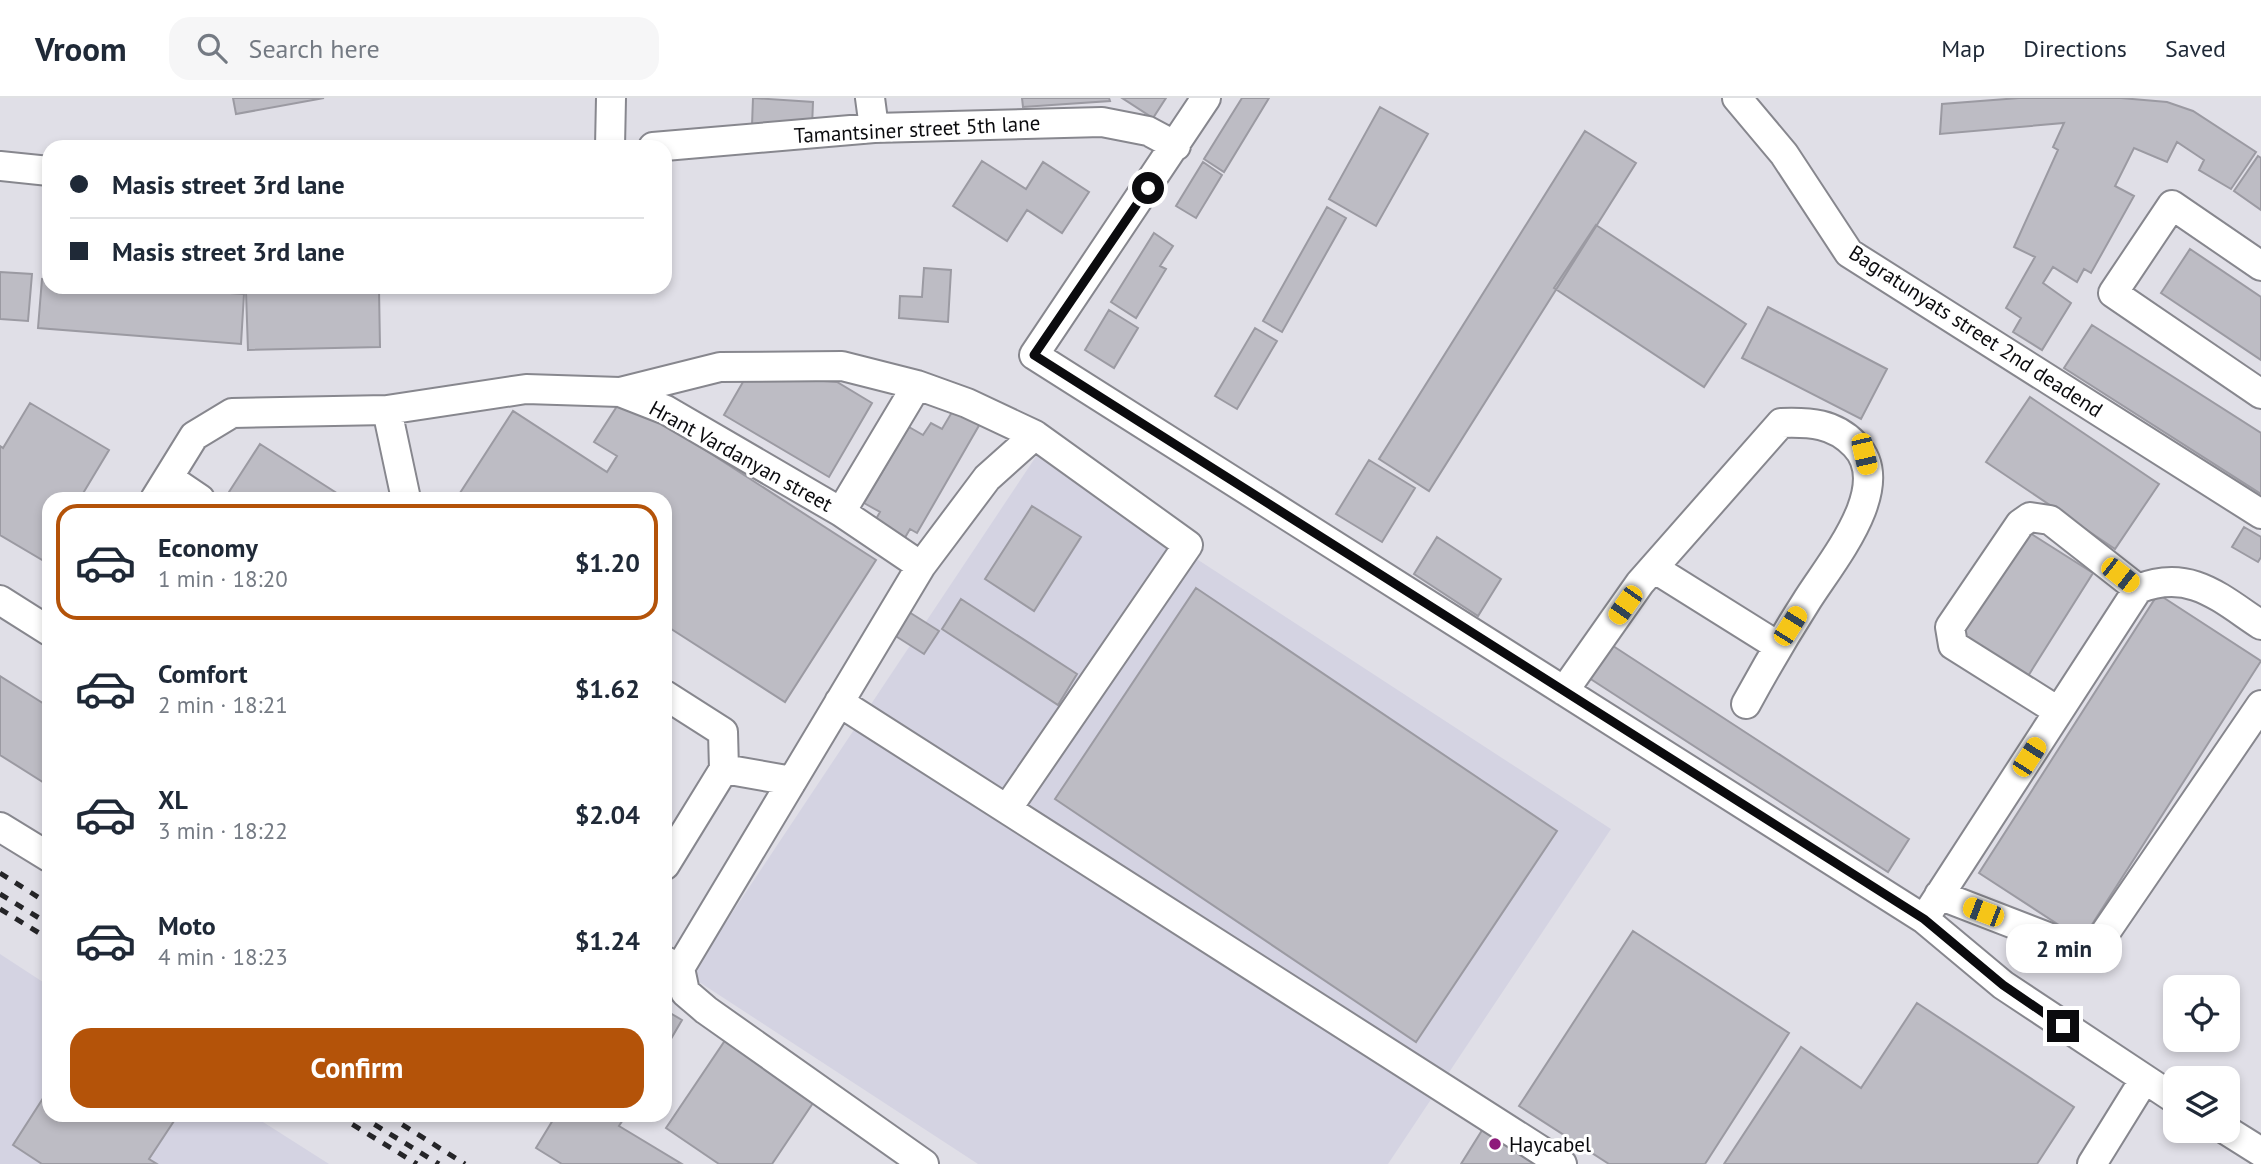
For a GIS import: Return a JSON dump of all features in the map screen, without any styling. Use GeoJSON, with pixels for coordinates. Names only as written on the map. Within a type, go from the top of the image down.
{"type":"FeatureCollection","features":[{"type":"Feature","properties":{"kind":"street"},"geometry":{"type":"LineString","coordinates":[[610,140],[611,98]]}},
{"type":"Feature","properties":{"kind":"street"},"geometry":{"type":"LineString","coordinates":[[870,98],[874,128]]}},
{"type":"Feature","properties":{"kind":"street"},"geometry":{"type":"LineString","coordinates":[[1206,98],[1034,355],[1924,919],[2003,985],[2163,1092]]}},
{"type":"Feature","properties":{"kind":"street","name":"Bagratunyats street 2nd deadend"},"geometry":{"type":"LineString","coordinates":[[1737,98],[1783,154],[1849,253],[2261,514]]}},
{"type":"Feature","properties":{"kind":"street","name":"Tamantsiner street 5th lane"},"geometry":{"type":"LineString","coordinates":[[672,145],[874,128],[1102,122],[1147,131],[1176,146]]}},
{"type":"Feature","properties":{"kind":"street"},"geometry":{"type":"LineString","coordinates":[[0,166],[42,170]]}},
{"type":"Feature","properties":{"kind":"street"},"geometry":{"type":"LineString","coordinates":[[2261,266],[2172,205],[2113,293],[2261,394]]}},
{"type":"Feature","properties":{"kind":"street"},"geometry":{"type":"LineString","coordinates":[[620,391],[720,368],[842,366],[917,385],[967,403],[1035,435],[1188,545],[1007,809]]}},
{"type":"Feature","properties":{"kind":"street"},"geometry":{"type":"LineString","coordinates":[[841,512],[917,385]]}},
{"type":"Feature","properties":{"kind":"street","name":"Hrant Vardanyan street"},"geometry":{"type":"LineString","coordinates":[[162,488],[194,436],[232,413],[387,410],[526,389],[620,391],[666,410],[841,512],[921,566]]}},
{"type":"Feature","properties":{"kind":"street"},"geometry":{"type":"LineString","coordinates":[[387,410],[404,492]]}},
{"type":"Feature","properties":{"kind":"street"},"geometry":{"type":"LineString","coordinates":[[1564,691],[1640,583],[1781,423],[1815,422],[1845,435],[1864,454],[1870,478],[1861,515],[1778,646],[1746,704]]}},
{"type":"Feature","properties":{"kind":"street"},"geometry":{"type":"LineString","coordinates":[[924,1164],[706,1010],[685,992],[672,964],[792,781],[921,566],[987,478],[1035,435]]}},
{"type":"Feature","properties":{"kind":"street"},"geometry":{"type":"LineString","coordinates":[[2058,711],[1953,645],[1950,627],[2020,524],[2030,517],[2050,520],[2138,589]]}},
{"type":"Feature","properties":{"kind":"street"},"geometry":{"type":"LineString","coordinates":[[1655,569],[1778,646]]}},
{"type":"Feature","properties":{"kind":"street"},"geometry":{"type":"LineString","coordinates":[[1924,919],[2138,589],[2176,580],[2206,589],[2261,625]]}},
{"type":"Feature","properties":{"kind":"street"},"geometry":{"type":"LineString","coordinates":[[0,600],[42,627]]}},
{"type":"Feature","properties":{"kind":"street"},"geometry":{"type":"LineString","coordinates":[[672,699],[723,732],[724,769],[672,854]]}},
{"type":"Feature","properties":{"kind":"street"},"geometry":{"type":"LineString","coordinates":[[839,702],[1562,1164]]}},
{"type":"Feature","properties":{"kind":"street"},"geometry":{"type":"LineString","coordinates":[[1940,895],[2071,946],[2086,947],[2101,939],[2261,705]]}},
{"type":"Feature","properties":{"kind":"street"},"geometry":{"type":"LineString","coordinates":[[724,769],[792,781]]}},
{"type":"Feature","properties":{"kind":"street"},"geometry":{"type":"LineString","coordinates":[[0,827],[42,853]]}},
{"type":"Feature","properties":{"kind":"street"},"geometry":{"type":"LineString","coordinates":[[2092,1164],[2144,1080]]}},
{"type":"Feature","properties":{"kind":"street"},"geometry":{"type":"LineString","coordinates":[[2240,1139],[2261,1152]]}},
{"type":"Feature","properties":{"kind":"shaded area"},"geometry":{"type":"Polygon","coordinates":[[[1037,455],[1611,829],[1388,1164],[978,1164],[690,976],[1037,455]]]}},
{"type":"Feature","properties":{"kind":"shaded area"},"geometry":{"type":"Polygon","coordinates":[[[0,954],[42,981],[42,1122],[263,1122],[329,1164],[0,1164],[0,954]]]}},
{"type":"Feature","properties":{"kind":"building"},"geometry":{"type":"Polygon","coordinates":[[[233,98],[324,98],[236,114],[233,98]]]}},
{"type":"Feature","properties":{"kind":"building"},"geometry":{"type":"Polygon","coordinates":[[[753,98],[813,102],[812,127],[752,126],[753,98]]]}},
{"type":"Feature","properties":{"kind":"building"},"geometry":{"type":"Polygon","coordinates":[[[1022,98],[1109,98],[1110,101],[1023,107],[1022,98]]]}},
{"type":"Feature","properties":{"kind":"building"},"geometry":{"type":"Polygon","coordinates":[[[1122,98],[1166,98],[1153,118],[1122,98]]]}},
{"type":"Feature","properties":{"kind":"building"},"geometry":{"type":"Polygon","coordinates":[[[1242,98],[1269,98],[1224,172],[1204,159],[1242,98]]]}},
{"type":"Feature","properties":{"kind":"building"},"geometry":{"type":"Polygon","coordinates":[[[2019,98],[2121,98],[2167,102],[2193,111],[2256,152],[2231,189],[2199,170],[2204,160],[2177,142],[2167,162],[2134,148],[2115,186],[2134,196],[2091,273],[2084,269],[2077,282],[2053,267],[2043,283],[2071,303],[2042,350],[2013,332],[2021,318],[2006,308],[2035,257],[2014,247],[2058,150],[2053,147],[2064,123],[1940,134],[1942,104],[2019,98]]]}},
{"type":"Feature","properties":{"kind":"building"},"geometry":{"type":"Polygon","coordinates":[[[1380,107],[1428,134],[1376,226],[1329,199],[1380,107]]]}},
{"type":"Feature","properties":{"kind":"building"},"geometry":{"type":"Polygon","coordinates":[[[1585,131],[1636,163],[1429,491],[1379,459],[1585,131]]]}},
{"type":"Feature","properties":{"kind":"building"},"geometry":{"type":"Polygon","coordinates":[[[2258,156],[2261,158],[2261,210],[2234,191],[2258,156]]]}},
{"type":"Feature","properties":{"kind":"building"},"geometry":{"type":"Polygon","coordinates":[[[982,161],[1026,189],[1043,162],[1089,192],[1062,233],[1027,210],[1007,241],[953,206],[982,161]]]}},
{"type":"Feature","properties":{"kind":"building"},"geometry":{"type":"Polygon","coordinates":[[[1203,162],[1222,175],[1196,218],[1176,206],[1203,162]]]}},
{"type":"Feature","properties":{"kind":"building"},"geometry":{"type":"Polygon","coordinates":[[[1327,207],[1346,218],[1282,332],[1263,321],[1327,207]]]}},
{"type":"Feature","properties":{"kind":"building"},"geometry":{"type":"Polygon","coordinates":[[[1596,225],[1746,324],[1704,387],[1554,288],[1596,225]]]}},
{"type":"Feature","properties":{"kind":"building"},"geometry":{"type":"Polygon","coordinates":[[[1154,233],[1173,246],[1160,266],[1166,269],[1136,318],[1111,302],[1154,233]]]}},
{"type":"Feature","properties":{"kind":"building"},"geometry":{"type":"Polygon","coordinates":[[[2190,249],[2261,297],[2261,360],[2161,293],[2190,249]]]}},
{"type":"Feature","properties":{"kind":"building"},"geometry":{"type":"Polygon","coordinates":[[[924,268],[951,270],[948,322],[899,318],[900,296],[922,297],[924,268]]]}},
{"type":"Feature","properties":{"kind":"building"},"geometry":{"type":"Polygon","coordinates":[[[0,272],[32,274],[28,321],[0,319],[0,272]]]}},
{"type":"Feature","properties":{"kind":"building"},"geometry":{"type":"Polygon","coordinates":[[[42,279],[42,294],[244,294],[241,344],[38,328],[42,279]]]}},
{"type":"Feature","properties":{"kind":"building"},"geometry":{"type":"Polygon","coordinates":[[[246,294],[379,294],[380,347],[248,350],[246,294]]]}},
{"type":"Feature","properties":{"kind":"building"},"geometry":{"type":"Polygon","coordinates":[[[1768,307],[1887,369],[1861,419],[1742,358],[1768,307]]]}},
{"type":"Feature","properties":{"kind":"building"},"geometry":{"type":"Polygon","coordinates":[[[1109,310],[1138,328],[1114,368],[1085,350],[1109,310]]]}},
{"type":"Feature","properties":{"kind":"building"},"geometry":{"type":"Polygon","coordinates":[[[2092,325],[2261,433],[2261,494],[2064,368],[2092,325]]]}},
{"type":"Feature","properties":{"kind":"building"},"geometry":{"type":"Polygon","coordinates":[[[1255,328],[1277,341],[1237,409],[1215,396],[1255,328]]]}},
{"type":"Feature","properties":{"kind":"building"},"geometry":{"type":"Polygon","coordinates":[[[747,375],[837,382],[872,403],[829,477],[724,415],[747,375]]]}},
{"type":"Feature","properties":{"kind":"building"},"geometry":{"type":"Polygon","coordinates":[[[623,397],[876,560],[785,702],[672,629],[672,492],[461,492],[513,411],[607,472],[617,456],[594,442],[623,397]]]}},
{"type":"Feature","properties":{"kind":"building"},"geometry":{"type":"Polygon","coordinates":[[[2030,397],[2159,484],[2115,549],[1986,462],[2030,397]]]}},
{"type":"Feature","properties":{"kind":"building"},"geometry":{"type":"Polygon","coordinates":[[[30,403],[109,450],[84,492],[42,492],[42,560],[0,535],[0,446],[3,448],[30,403]]]}},
{"type":"Feature","properties":{"kind":"building"},"geometry":{"type":"Polygon","coordinates":[[[955,407],[981,422],[917,533],[910,529],[900,546],[871,528],[880,512],[864,503],[909,427],[923,435],[931,423],[942,429],[955,407]]]}},
{"type":"Feature","properties":{"kind":"building"},"geometry":{"type":"Polygon","coordinates":[[[260,444],[335,492],[229,492],[260,444]]]}},
{"type":"Feature","properties":{"kind":"building"},"geometry":{"type":"Polygon","coordinates":[[[1369,460],[1415,488],[1382,542],[1336,514],[1369,460]]]}},
{"type":"Feature","properties":{"kind":"building"},"geometry":{"type":"Polygon","coordinates":[[[1032,506],[1081,537],[1034,611],[985,579],[1032,506]]]}},
{"type":"Feature","properties":{"kind":"building"},"geometry":{"type":"Polygon","coordinates":[[[2244,527],[2261,537],[2261,557],[2258,562],[2232,547],[2244,527]]]}},
{"type":"Feature","properties":{"kind":"building"},"geometry":{"type":"Polygon","coordinates":[[[2025,530],[2093,573],[2023,684],[1956,641],[2025,530]]]}},
{"type":"Feature","properties":{"kind":"building"},"geometry":{"type":"Polygon","coordinates":[[[1437,537],[1501,579],[1478,616],[1414,574],[1437,537]]]}},
{"type":"Feature","properties":{"kind":"building"},"geometry":{"type":"Polygon","coordinates":[[[1196,588],[1557,831],[1416,1042],[1055,799],[1196,588]]]}},
{"type":"Feature","properties":{"kind":"building"},"geometry":{"type":"Polygon","coordinates":[[[2158,594],[2261,661],[2082,940],[1979,873],[2158,594]]]}},
{"type":"Feature","properties":{"kind":"building"},"geometry":{"type":"Polygon","coordinates":[[[961,599],[1077,674],[1058,705],[942,629],[961,599]]]}},
{"type":"Feature","properties":{"kind":"building"},"geometry":{"type":"Polygon","coordinates":[[[909,612],[939,631],[924,654],[894,635],[909,612]]]}},
{"type":"Feature","properties":{"kind":"building"},"geometry":{"type":"Polygon","coordinates":[[[1607,642],[1909,839],[1888,872],[1586,676],[1607,642]]]}},
{"type":"Feature","properties":{"kind":"building"},"geometry":{"type":"Polygon","coordinates":[[[0,676],[42,703],[42,782],[0,755],[0,676]]]}},
{"type":"Feature","properties":{"kind":"building"},"geometry":{"type":"Polygon","coordinates":[[[1633,931],[1789,1033],[1705,1164],[1609,1164],[1519,1106],[1633,931]]]}},
{"type":"Feature","properties":{"kind":"building"},"geometry":{"type":"Polygon","coordinates":[[[1917,1003],[2074,1107],[2037,1164],[1724,1164],[1801,1047],[1861,1088],[1917,1003]]]}},
{"type":"Feature","properties":{"kind":"building"},"geometry":{"type":"Polygon","coordinates":[[[672,1014],[682,1020],[672,1037],[672,1014]]]}},
{"type":"Feature","properties":{"kind":"building"},"geometry":{"type":"Polygon","coordinates":[[[726,1039],[815,1100],[772,1164],[719,1164],[666,1128],[726,1039]]]}},
{"type":"Feature","properties":{"kind":"building"},"geometry":{"type":"Polygon","coordinates":[[[42,1100],[42,1122],[173,1122],[149,1159],[157,1164],[42,1164],[13,1145],[42,1100]]]}},
{"type":"Feature","properties":{"kind":"building"},"geometry":{"type":"Polygon","coordinates":[[[552,1122],[622,1122],[619,1126],[682,1164],[562,1164],[536,1148],[552,1122]]]}},
{"type":"Feature","properties":{"kind":"building","name":"Haycabel"},"geometry":{"type":"Polygon","coordinates":[[[1486,1124],[1548,1164],[1461,1164],[1486,1124]]]}},
{"type":"Feature","properties":{"kind":"railway"},"geometry":{"type":"LineString","coordinates":[[0,873],[42,900]]}},
{"type":"Feature","properties":{"kind":"railway"},"geometry":{"type":"LineString","coordinates":[[0,894],[42,920]]}},
{"type":"Feature","properties":{"kind":"railway"},"geometry":{"type":"LineString","coordinates":[[0,909],[42,935]]}},
{"type":"Feature","properties":{"kind":"railway"},"geometry":{"type":"LineString","coordinates":[[348,1122],[417,1164]]}},
{"type":"Feature","properties":{"kind":"railway"},"geometry":{"type":"LineString","coordinates":[[370,1122],[439,1164]]}},
{"type":"Feature","properties":{"kind":"railway"},"geometry":{"type":"LineString","coordinates":[[398,1122],[465,1164]]}},
{"type":"Feature","properties":{"kind":"place","name":"Haycabel"},"geometry":{"type":"Point","coordinates":[1495,1144]}},
{"type":"Feature","properties":{"kind":"route"},"geometry":{"type":"LineString","coordinates":[[1148,188],[1034,355],[1924,919],[2003,985],[2063,1026]]}}]}
